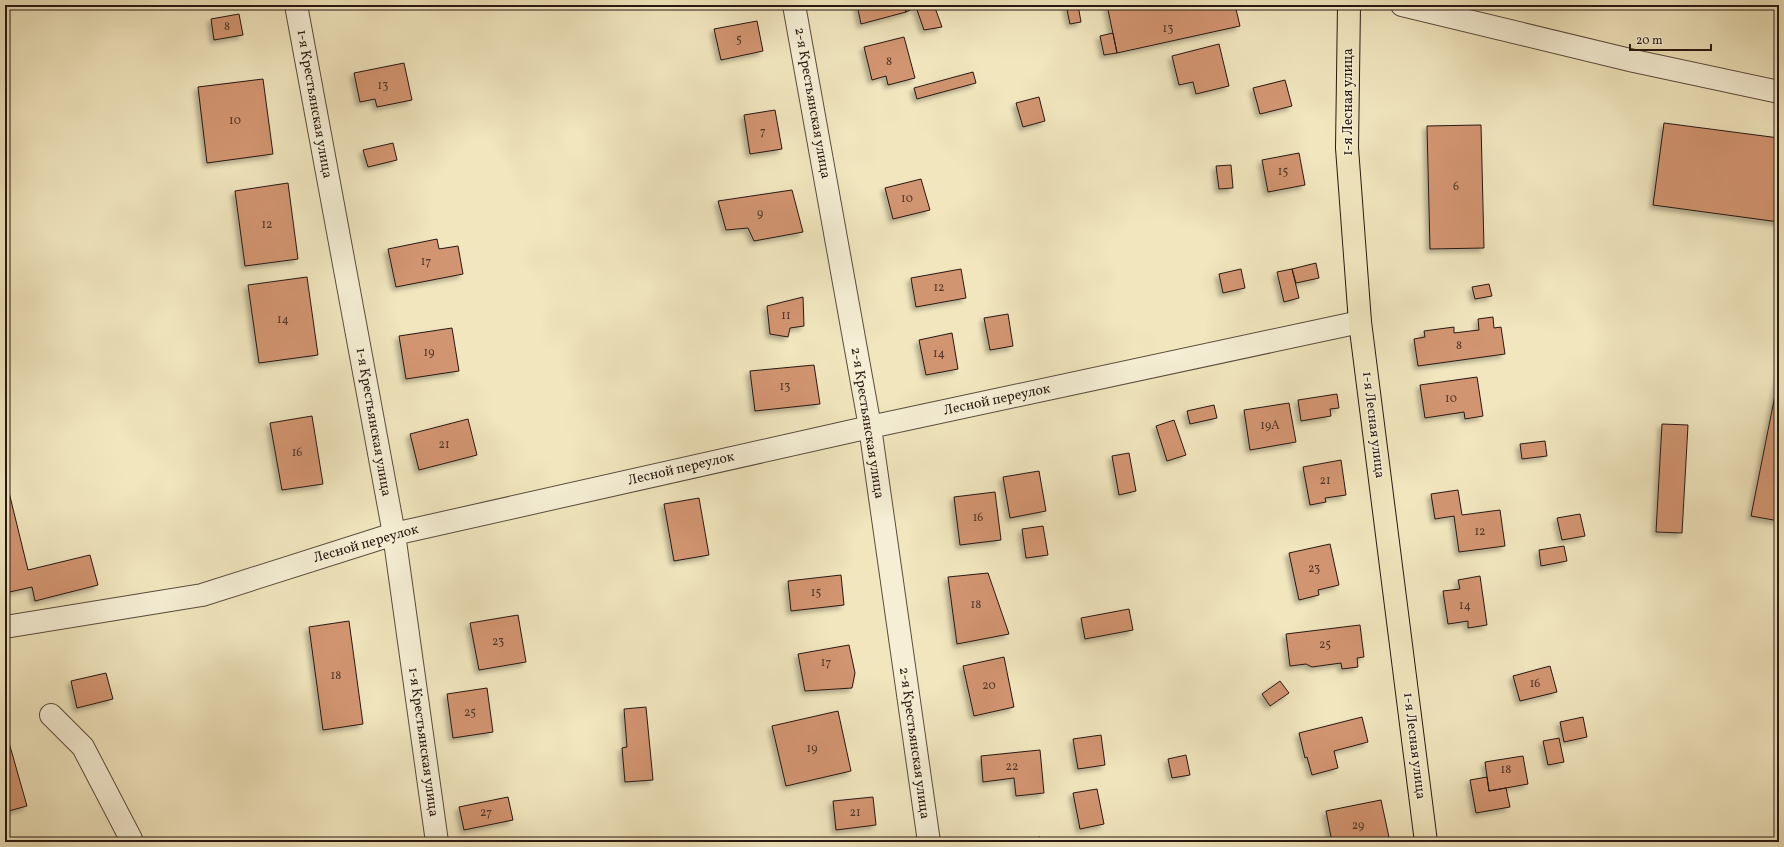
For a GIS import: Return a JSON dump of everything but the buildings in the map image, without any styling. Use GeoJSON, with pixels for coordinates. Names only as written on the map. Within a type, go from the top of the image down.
{"type":"FeatureCollection","features":[{"type":"Feature","properties":{"kind":"main road","name":"1-я Лесная улица"},"geometry":{"type":"LineString","coordinates":[[1348,5],[1347,148],[1360,322],[1426,842]]}},
{"type":"Feature","properties":{"kind":"street","name":"1-я Крестьянская улица"},"geometry":{"type":"LineString","coordinates":[[296,5],[394,534],[437,842]]}},
{"type":"Feature","properties":{"kind":"street","name":"2-я Крестьянская улица"},"geometry":{"type":"LineString","coordinates":[[794,5],[870,427],[929,842]]}},
{"type":"Feature","properties":{"kind":"street"},"geometry":{"type":"LineString","coordinates":[[1402,5],[1634,61],[1779,92]]}},
{"type":"Feature","properties":{"kind":"street","name":"Лесной переулок"},"geometry":{"type":"LineString","coordinates":[[5,627],[202,595],[394,534],[870,427],[1360,322]]}},
{"type":"Feature","properties":{"kind":"street"},"geometry":{"type":"LineString","coordinates":[[51,716],[83,747],[131,840],[130,842]]}}]}
